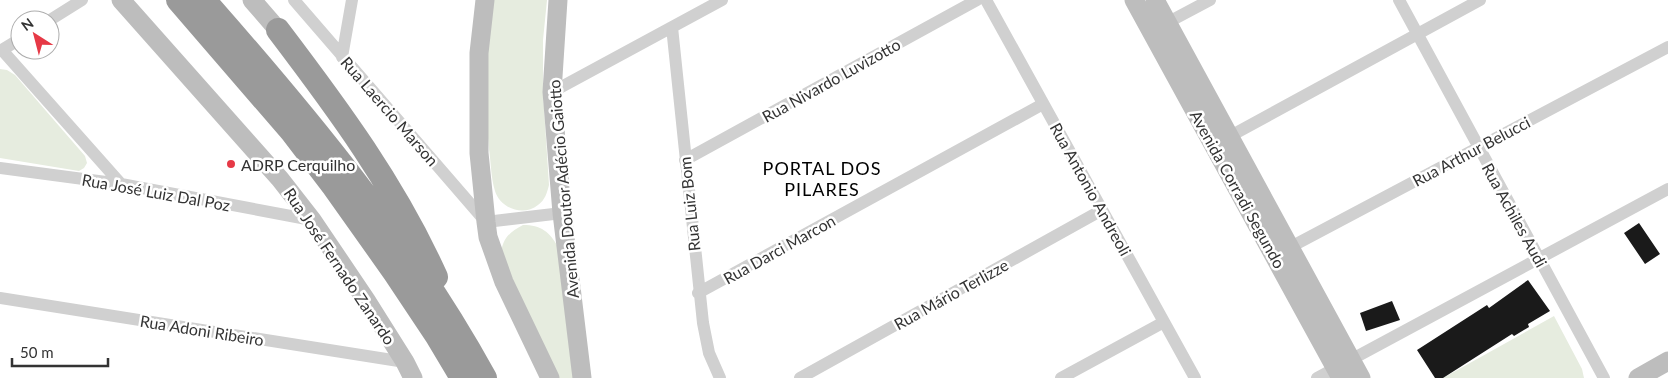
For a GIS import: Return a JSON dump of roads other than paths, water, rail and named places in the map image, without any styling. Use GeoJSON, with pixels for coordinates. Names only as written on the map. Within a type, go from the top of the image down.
{"type":"FeatureCollection","features":[{"type":"Feature","properties":{"kind":"highway"},"geometry":{"type":"LineString","coordinates":[[178,0],[292,132],[334,187],[427,320],[462,378]]}},
{"type":"Feature","properties":{"kind":"highway"},"geometry":{"type":"LineString","coordinates":[[204,0],[260,64],[351,176],[411,260],[464,341],[485,378]]}},
{"type":"Feature","properties":{"kind":"highway"},"geometry":{"type":"LineString","coordinates":[[278,30],[340,112],[382,176],[421,245],[464,341]]}},
{"type":"Feature","properties":{"kind":"street"},"geometry":{"type":"LineString","coordinates":[[60,14],[82,0]]}},
{"type":"Feature","properties":{"kind":"street","name":"Rua José Fernado Zanardo"},"geometry":{"type":"LineString","coordinates":[[121,0],[280,179],[312,220],[409,370]]}},
{"type":"Feature","properties":{"kind":"street"},"geometry":{"type":"LineString","coordinates":[[252,0],[278,30]]}},
{"type":"Feature","properties":{"kind":"street","name":"Rua Laercio Marson"},"geometry":{"type":"LineString","coordinates":[[294,0],[486,222]]}},
{"type":"Feature","properties":{"kind":"street"},"geometry":{"type":"LineString","coordinates":[[342,57],[352,0]]}},
{"type":"Feature","properties":{"kind":"street"},"geometry":{"type":"LineString","coordinates":[[485,0],[479,53],[478,153],[488,237],[504,282],[550,378]]}},
{"type":"Feature","properties":{"kind":"street","name":"Avenida Doutor Adécio Gaiotto"},"geometry":{"type":"LineString","coordinates":[[558,0],[552,92],[562,213],[582,378]]}},
{"type":"Feature","properties":{"kind":"street"},"geometry":{"type":"LineString","coordinates":[[552,92],[722,0]]}},
{"type":"Feature","properties":{"kind":"street","name":"Rua Nivardo Luvizotto"},"geometry":{"type":"LineString","coordinates":[[685,160],[977,0]]}},
{"type":"Feature","properties":{"kind":"street","name":"Rua Antonio Andreoli"},"geometry":{"type":"LineString","coordinates":[[986,0],[1195,378]]}},
{"type":"Feature","properties":{"kind":"street","name":"Avenida Corradi Segundo"},"geometry":{"type":"LineString","coordinates":[[1134,0],[1160,27],[1282,251],[1343,368],[1361,378]]}},
{"type":"Feature","properties":{"kind":"street","name":"Avenida Corradi Segundo"},"geometry":{"type":"LineString","coordinates":[[1155,0],[1160,27]]}},
{"type":"Feature","properties":{"kind":"street"},"geometry":{"type":"LineString","coordinates":[[1160,27],[1210,0]]}},
{"type":"Feature","properties":{"kind":"street","name":"Rua Achiles Audi"},"geometry":{"type":"LineString","coordinates":[[1398,0],[1604,378]]}},
{"type":"Feature","properties":{"kind":"street"},"geometry":{"type":"LineString","coordinates":[[1221,140],[1480,0]]}},
{"type":"Feature","properties":{"kind":"street","name":"Rua Luiz Bom"},"geometry":{"type":"LineString","coordinates":[[672,27],[698,293],[705,338],[709,353],[720,378]]}},
{"type":"Feature","properties":{"kind":"street","name":"Rua Arthur Belucci"},"geometry":{"type":"LineString","coordinates":[[1282,251],[1668,47]]}},
{"type":"Feature","properties":{"kind":"street"},"geometry":{"type":"LineString","coordinates":[[1,51],[121,184]]}},
{"type":"Feature","properties":{"kind":"street","name":"Rua Darci Marcon"},"geometry":{"type":"LineString","coordinates":[[698,293],[1043,104]]}},
{"type":"Feature","properties":{"kind":"street","name":"Rua José Luiz Dal Poz"},"geometry":{"type":"LineString","coordinates":[[0,168],[121,184],[312,220]]}},
{"type":"Feature","properties":{"kind":"street"},"geometry":{"type":"LineString","coordinates":[[1317,378],[1343,368],[1539,258],[1668,189]]}},
{"type":"Feature","properties":{"kind":"street","name":"Rua Mário Terlizze"},"geometry":{"type":"LineString","coordinates":[[800,378],[1102,210]]}},
{"type":"Feature","properties":{"kind":"street"},"geometry":{"type":"LineString","coordinates":[[486,222],[562,213]]}},
{"type":"Feature","properties":{"kind":"street","name":"Rua Adoni Ribeiro"},"geometry":{"type":"LineString","coordinates":[[0,298],[409,370]]}},
{"type":"Feature","properties":{"kind":"street"},"geometry":{"type":"LineString","coordinates":[[1061,378],[1164,322]]}},
{"type":"Feature","properties":{"kind":"street"},"geometry":{"type":"LineString","coordinates":[[1638,378],[1668,361]]}},
{"type":"Feature","properties":{"kind":"place","name":"ADRP Cerquilho"},"geometry":{"type":"Point","coordinates":[231,164]}},
{"type":"Feature","properties":{"kind":"district","name":"PORTAL DOS PILARES"},"geometry":{"type":"Point","coordinates":[822,178]}}]}
